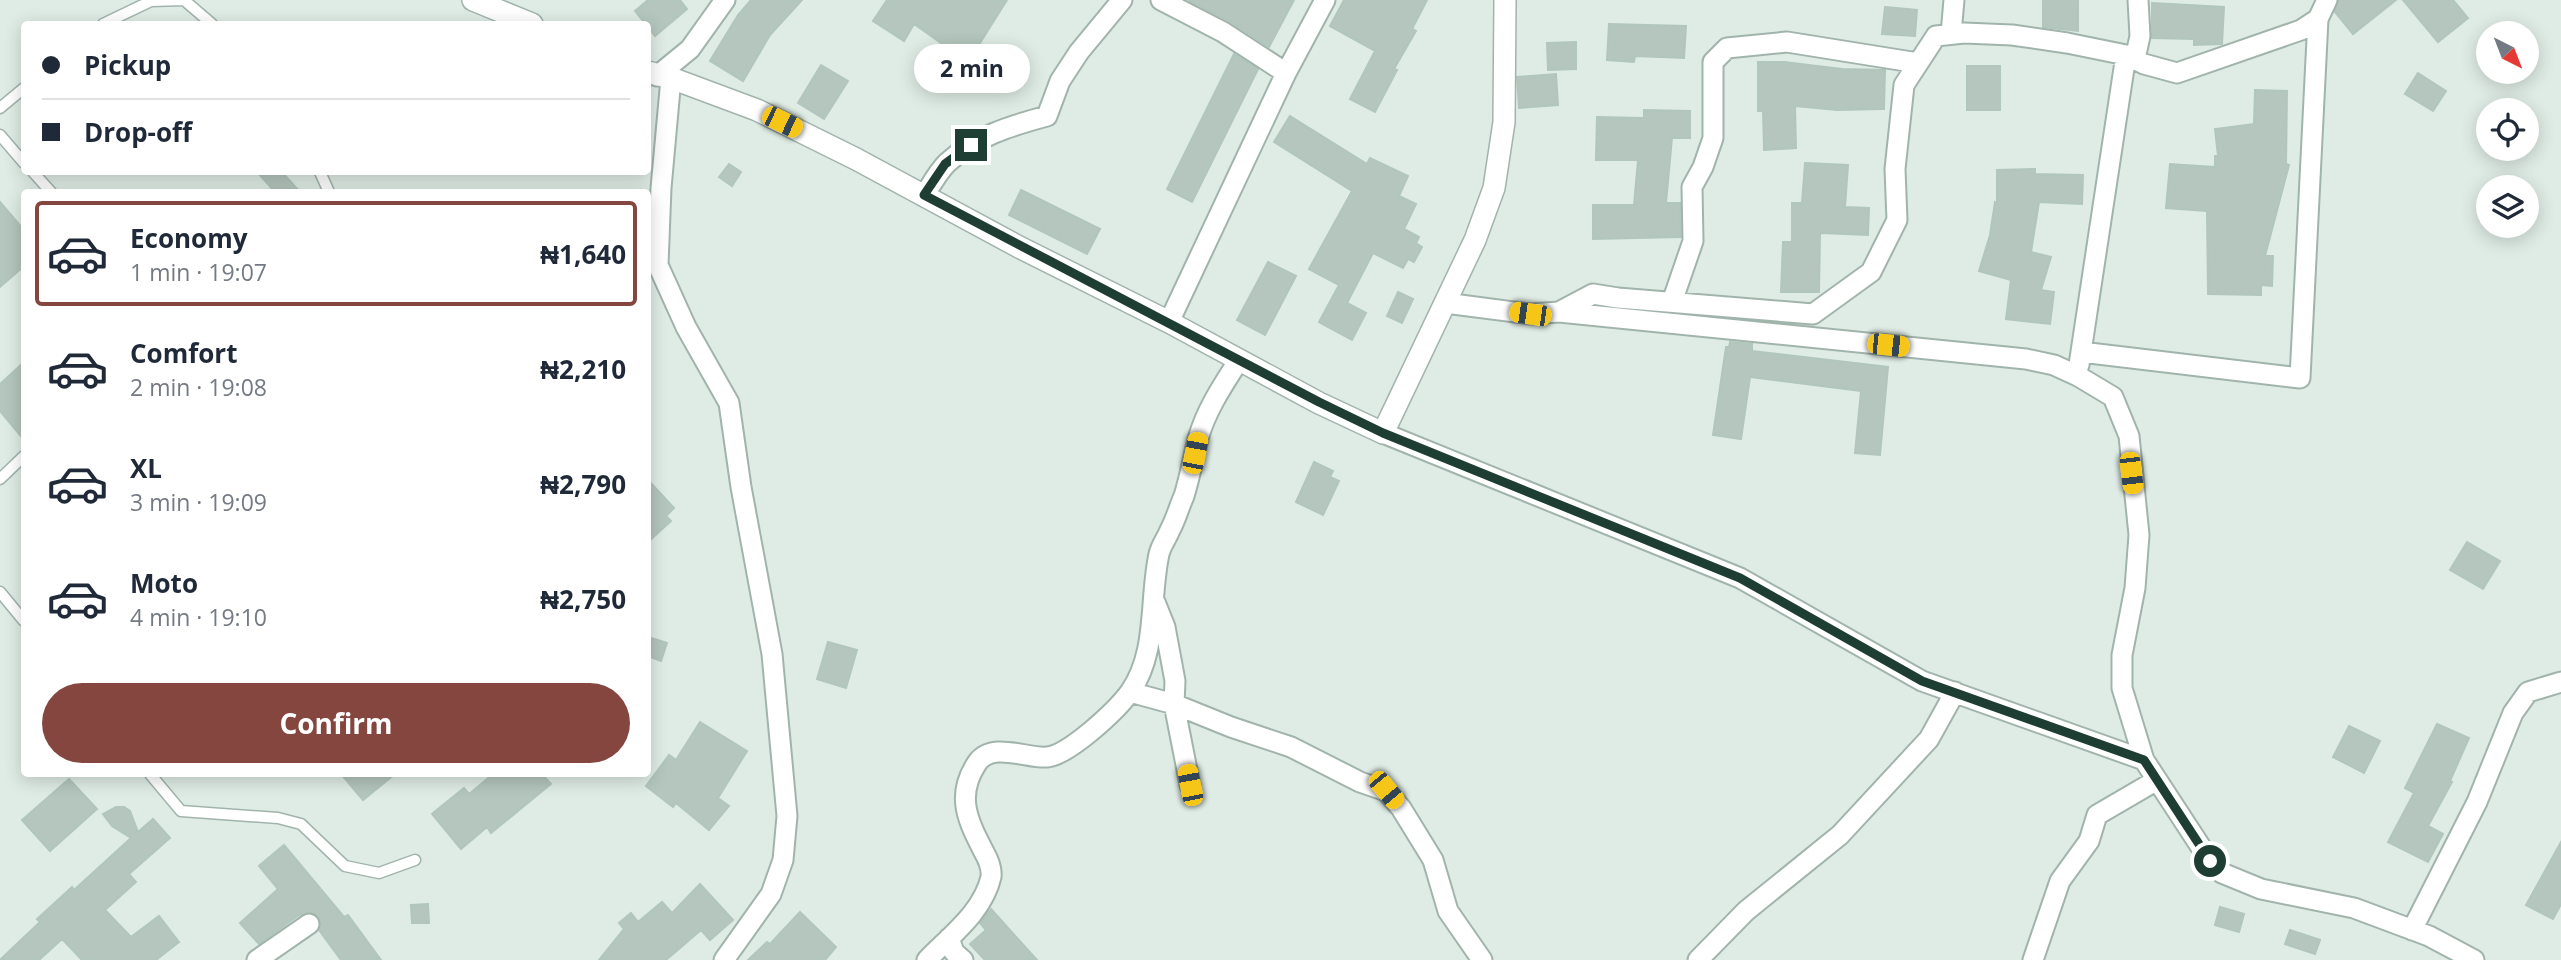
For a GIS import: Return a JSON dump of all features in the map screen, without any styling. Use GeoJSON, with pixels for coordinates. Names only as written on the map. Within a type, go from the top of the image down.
{"type":"FeatureCollection","features":[{"type":"Feature","properties":{"kind":"street"},"geometry":{"type":"LineString","coordinates":[[473,0],[525,21]]}},
{"type":"Feature","properties":{"kind":"street"},"geometry":{"type":"LineString","coordinates":[[658,75],[690,49],[724,0]]}},
{"type":"Feature","properties":{"kind":"street"},"geometry":{"type":"LineString","coordinates":[[924,195],[945,164],[971,145],[1002,128],[1047,117],[1060,81],[1079,52],[1122,0]]}},
{"type":"Feature","properties":{"kind":"street"},"geometry":{"type":"LineString","coordinates":[[1161,0],[1223,32],[1286,73]]}},
{"type":"Feature","properties":{"kind":"street"},"geometry":{"type":"LineString","coordinates":[[1169,322],[1286,73],[1325,0]]}},
{"type":"Feature","properties":{"kind":"street"},"geometry":{"type":"LineString","coordinates":[[1383,433],[1475,240],[1494,188],[1504,122],[1505,0]]}},
{"type":"Feature","properties":{"kind":"street"},"geometry":{"type":"LineString","coordinates":[[1951,34],[1954,0]]}},
{"type":"Feature","properties":{"kind":"street"},"geometry":{"type":"LineString","coordinates":[[2078,376],[2131,57],[2140,36],[2138,0]]}},
{"type":"Feature","properties":{"kind":"street"},"geometry":{"type":"LineString","coordinates":[[2081,352],[2300,378],[2318,19],[2327,0]]}},
{"type":"Feature","properties":{"kind":"street"},"geometry":{"type":"LineString","coordinates":[[1559,312],[1593,293],[1618,298],[1813,314],[1871,272],[1897,220],[1895,169],[1904,85],[1936,36],[2012,35],[2067,43],[2131,57],[2177,73],[2301,30],[2318,19]]}},
{"type":"Feature","properties":{"kind":"street"},"geometry":{"type":"LineString","coordinates":[[1672,302],[1693,241],[1692,187],[1703,167],[1713,138],[1713,62],[1727,48],[1787,42],[1918,63]]}},
{"type":"Feature","properties":{"kind":"street"},"geometry":{"type":"LineString","coordinates":[[658,75],[757,110],[1383,433],[1740,578],[1922,681],[2144,760]]}},
{"type":"Feature","properties":{"kind":"street"},"geometry":{"type":"LineString","coordinates":[[658,75],[661,188],[658,265],[686,327],[729,402],[741,487],[772,654],[787,816],[783,860],[771,894],[724,960]]}},
{"type":"Feature","properties":{"kind":"street"},"geometry":{"type":"LineString","coordinates":[[1445,303],[1530,314],[1559,312],[2026,359],[2054,365],[2113,397],[2129,436],[2139,535],[2135,588],[2122,655],[2122,688],[2144,760],[2203,852],[2221,873],[2261,889],[2354,908],[2412,930],[2474,960]]}},
{"type":"Feature","properties":{"kind":"street"},"geometry":{"type":"LineString","coordinates":[[946,953],[985,894],[992,874],[964,807],[969,781],[978,761],[991,753],[1049,757],[1075,743],[1106,718],[1130,692],[1144,666],[1150,640],[1160,550],[1185,492],[1198,438],[1217,393],[1239,360]]}},
{"type":"Feature","properties":{"kind":"street"},"geometry":{"type":"LineString","coordinates":[[1153,598],[1165,627],[1175,681],[1174,704],[1190,785]]}},
{"type":"Feature","properties":{"kind":"street"},"geometry":{"type":"LineString","coordinates":[[2412,930],[2477,802],[2513,713],[2528,692],[2561,682]]}},
{"type":"Feature","properties":{"kind":"street"},"geometry":{"type":"LineString","coordinates":[[1130,692],[1174,704],[1291,747],[1360,782],[1386,790],[1401,808],[1433,860],[1448,911],[1482,960]]}},
{"type":"Feature","properties":{"kind":"street"},"geometry":{"type":"LineString","coordinates":[[1698,960],[1746,911],[1840,835],[1929,739],[1955,692]]}},
{"type":"Feature","properties":{"kind":"street"},"geometry":{"type":"LineString","coordinates":[[2033,960],[2060,881],[2089,841],[2097,815],[2157,780]]}},
{"type":"Feature","properties":{"kind":"street"},"geometry":{"type":"LineString","coordinates":[[257,960],[309,924]]}},
{"type":"Feature","properties":{"kind":"lane"},"geometry":{"type":"LineString","coordinates":[[109,21],[151,1],[184,0],[208,21]]}},
{"type":"Feature","properties":{"kind":"lane"},"geometry":{"type":"LineString","coordinates":[[0,108],[21,91]]}},
{"type":"Feature","properties":{"kind":"lane"},"geometry":{"type":"LineString","coordinates":[[0,135],[21,160]]}},
{"type":"Feature","properties":{"kind":"lane"},"geometry":{"type":"LineString","coordinates":[[36,175],[48,189]]}},
{"type":"Feature","properties":{"kind":"lane"},"geometry":{"type":"LineString","coordinates":[[0,479],[21,459]]}},
{"type":"Feature","properties":{"kind":"lane"},"geometry":{"type":"LineString","coordinates":[[0,592],[21,617]]}},
{"type":"Feature","properties":{"kind":"lane"},"geometry":{"type":"LineString","coordinates":[[153,777],[181,811],[278,817],[301,824],[345,866],[379,873],[415,860]]}},
{"type":"Feature","properties":{"kind":"building"},"geometry":{"type":"Polygon","coordinates":[[[648,0],[680,0],[687,9],[655,36],[651,31],[651,21],[643,21],[635,11],[648,0]]]}},
{"type":"Feature","properties":{"kind":"building"},"geometry":{"type":"Polygon","coordinates":[[[751,0],[802,0],[770,35],[743,81],[710,61],[738,15],[751,0]]]}},
{"type":"Feature","properties":{"kind":"building"},"geometry":{"type":"Polygon","coordinates":[[[887,0],[1007,0],[968,62],[914,24],[904,41],[873,21],[887,0]]]}},
{"type":"Feature","properties":{"kind":"building"},"geometry":{"type":"Polygon","coordinates":[[[1188,0],[1294,0],[1269,47],[1229,21],[1188,0]]]}},
{"type":"Feature","properties":{"kind":"building"},"geometry":{"type":"Polygon","coordinates":[[[1344,0],[1427,0],[1412,29],[1416,31],[1394,69],[1397,70],[1375,112],[1350,99],[1375,51],[1330,26],[1344,0]]]}},
{"type":"Feature","properties":{"kind":"building"},"geometry":{"type":"Polygon","coordinates":[[[2043,0],[2078,0],[2078,31],[2043,27],[2043,0]]]}},
{"type":"Feature","properties":{"kind":"building"},"geometry":{"type":"Polygon","coordinates":[[[2339,0],[2396,0],[2353,34],[2335,12],[2339,0]]]}},
{"type":"Feature","properties":{"kind":"building"},"geometry":{"type":"Polygon","coordinates":[[[2403,0],[2453,0],[2468,18],[2438,42],[2403,0]]]}},
{"type":"Feature","properties":{"kind":"building"},"geometry":{"type":"Polygon","coordinates":[[[2152,3],[2224,7],[2222,44],[2194,45],[2194,39],[2152,38],[2152,3]]]}},
{"type":"Feature","properties":{"kind":"building"},"geometry":{"type":"Polygon","coordinates":[[[1885,7],[1917,10],[1915,36],[1882,34],[1885,7]]]}},
{"type":"Feature","properties":{"kind":"building"},"geometry":{"type":"Polygon","coordinates":[[[1609,24],[1686,26],[1684,58],[1635,56],[1634,62],[1607,60],[1609,24]]]}},
{"type":"Feature","properties":{"kind":"building"},"geometry":{"type":"Polygon","coordinates":[[[1576,42],[1576,69],[1548,70],[1547,43],[1576,42]]]}},
{"type":"Feature","properties":{"kind":"building"},"geometry":{"type":"Polygon","coordinates":[[[1234,54],[1258,69],[1192,202],[1167,189],[1234,54]]]}},
{"type":"Feature","properties":{"kind":"building"},"geometry":{"type":"Polygon","coordinates":[[[1758,62],[1885,70],[1884,109],[1837,110],[1795,106],[1796,148],[1764,150],[1763,111],[1758,111],[1758,62]]]}},
{"type":"Feature","properties":{"kind":"building"},"geometry":{"type":"Polygon","coordinates":[[[821,65],[848,81],[824,119],[798,103],[821,65]]]}},
{"type":"Feature","properties":{"kind":"building"},"geometry":{"type":"Polygon","coordinates":[[[1967,66],[2000,66],[2000,110],[1967,110],[1967,66]]]}},
{"type":"Feature","properties":{"kind":"building"},"geometry":{"type":"Polygon","coordinates":[[[2418,73],[2446,91],[2433,111],[2405,94],[2418,73]]]}},
{"type":"Feature","properties":{"kind":"building"},"geometry":{"type":"Polygon","coordinates":[[[1556,74],[1558,105],[1519,108],[1517,77],[1556,74]]]}},
{"type":"Feature","properties":{"kind":"building"},"geometry":{"type":"Polygon","coordinates":[[[2255,90],[2287,91],[2286,164],[2289,165],[2265,256],[2273,256],[2272,286],[2261,285],[2261,295],[2208,294],[2207,211],[2166,208],[2170,164],[2215,167],[2215,156],[2218,156],[2215,129],[2254,124],[2255,90]]]}},
{"type":"Feature","properties":{"kind":"building"},"geometry":{"type":"Polygon","coordinates":[[[1644,110],[1690,111],[1690,138],[1672,138],[1666,203],[1680,203],[1681,237],[1593,239],[1593,205],[1634,205],[1638,160],[1596,160],[1597,117],[1644,118],[1644,110]]]}},
{"type":"Feature","properties":{"kind":"building"},"geometry":{"type":"Polygon","coordinates":[[[1290,116],[1367,164],[1370,158],[1408,176],[1399,196],[1416,204],[1404,229],[1419,237],[1416,243],[1422,247],[1414,262],[1408,259],[1403,268],[1373,253],[1347,303],[1366,313],[1352,340],[1319,322],[1339,285],[1309,269],[1352,191],[1274,142],[1290,116]]]}},
{"type":"Feature","properties":{"kind":"building"},"geometry":{"type":"Polygon","coordinates":[[[1805,163],[1848,165],[1845,207],[1869,208],[1868,235],[1820,233],[1819,292],[1781,292],[1783,242],[1792,242],[1792,203],[1802,203],[1805,163]]]}},
{"type":"Feature","properties":{"kind":"building"},"geometry":{"type":"Polygon","coordinates":[[[729,164],[741,172],[732,186],[719,177],[729,164]]]}},
{"type":"Feature","properties":{"kind":"building"},"geometry":{"type":"Polygon","coordinates":[[[2035,169],[2035,174],[2083,175],[2082,204],[2039,202],[2031,252],[2051,257],[2041,290],[2054,292],[2050,324],[2006,319],[2011,280],[1979,271],[1990,235],[1995,202],[1997,203],[1997,170],[2035,169]]]}},
{"type":"Feature","properties":{"kind":"building"},"geometry":{"type":"Polygon","coordinates":[[[260,175],[285,175],[297,189],[272,189],[260,175]]]}},
{"type":"Feature","properties":{"kind":"building"},"geometry":{"type":"Polygon","coordinates":[[[1021,190],[1100,229],[1087,254],[1009,215],[1021,190]]]}},
{"type":"Feature","properties":{"kind":"building"},"geometry":{"type":"Polygon","coordinates":[[[0,202],[21,226],[21,269],[0,287],[0,202]]]}},
{"type":"Feature","properties":{"kind":"building"},"geometry":{"type":"Polygon","coordinates":[[[1268,262],[1296,276],[1265,335],[1237,320],[1268,262]]]}},
{"type":"Feature","properties":{"kind":"building"},"geometry":{"type":"Polygon","coordinates":[[[1398,292],[1413,299],[1402,323],[1387,316],[1398,292]]]}},
{"type":"Feature","properties":{"kind":"building"},"geometry":{"type":"Polygon","coordinates":[[[1730,342],[1752,344],[1752,351],[1888,367],[1880,455],[1855,453],[1861,391],[1750,377],[1741,439],[1713,435],[1726,347],[1729,347],[1730,342]]]}},
{"type":"Feature","properties":{"kind":"building"},"geometry":{"type":"Polygon","coordinates":[[[21,365],[21,436],[0,411],[0,384],[21,365]]]}},
{"type":"Feature","properties":{"kind":"building"},"geometry":{"type":"Polygon","coordinates":[[[1314,462],[1333,471],[1330,477],[1339,481],[1323,515],[1296,502],[1314,462]]]}},
{"type":"Feature","properties":{"kind":"building"},"geometry":{"type":"Polygon","coordinates":[[[651,483],[674,508],[666,516],[671,521],[651,539],[651,483]]]}},
{"type":"Feature","properties":{"kind":"building"},"geometry":{"type":"Polygon","coordinates":[[[2467,542],[2500,561],[2483,589],[2450,570],[2467,542]]]}},
{"type":"Feature","properties":{"kind":"building"},"geometry":{"type":"Polygon","coordinates":[[[651,638],[667,643],[661,661],[651,657],[651,638]]]}},
{"type":"Feature","properties":{"kind":"building"},"geometry":{"type":"Polygon","coordinates":[[[828,642],[857,650],[846,688],[817,679],[828,642]]]}},
{"type":"Feature","properties":{"kind":"building"},"geometry":{"type":"Polygon","coordinates":[[[700,722],[747,751],[718,798],[729,806],[709,830],[676,803],[673,807],[646,786],[669,755],[676,760],[700,722]]]}},
{"type":"Feature","properties":{"kind":"building"},"geometry":{"type":"Polygon","coordinates":[[[2437,724],[2469,738],[2450,781],[2452,782],[2428,826],[2443,834],[2428,862],[2388,842],[2414,793],[2405,788],[2437,724]]]}},
{"type":"Feature","properties":{"kind":"building"},"geometry":{"type":"Polygon","coordinates":[[[2349,726],[2380,741],[2364,773],[2333,757],[2349,726]]]}},
{"type":"Feature","properties":{"kind":"building"},"geometry":{"type":"Polygon","coordinates":[[[344,777],[391,777],[363,800],[344,777]]]}},
{"type":"Feature","properties":{"kind":"building"},"geometry":{"type":"Polygon","coordinates":[[[489,777],[545,777],[551,784],[491,833],[487,827],[461,849],[432,814],[464,788],[469,794],[489,777]]]}},
{"type":"Feature","properties":{"kind":"building"},"geometry":{"type":"Polygon","coordinates":[[[69,779],[97,809],[50,851],[22,820],[69,779]]]}},
{"type":"Feature","properties":{"kind":"building"},"geometry":{"type":"Polygon","coordinates":[[[116,807],[124,807],[130,811],[138,832],[153,819],[170,838],[129,874],[136,882],[105,910],[131,937],[159,916],[179,942],[156,960],[82,960],[62,939],[39,960],[0,960],[40,922],[37,919],[72,887],[74,890],[131,838],[112,826],[103,814],[116,807]]]}},
{"type":"Feature","properties":{"kind":"building"},"geometry":{"type":"Polygon","coordinates":[[[2561,842],[2561,904],[2553,919],[2526,905],[2561,842]]]}},
{"type":"Feature","properties":{"kind":"building"},"geometry":{"type":"Polygon","coordinates":[[[284,845],[344,917],[348,915],[381,960],[341,960],[319,930],[321,922],[314,913],[299,915],[259,944],[240,923],[278,889],[259,866],[284,845]]]}},
{"type":"Feature","properties":{"kind":"building"},"geometry":{"type":"Polygon","coordinates":[[[700,884],[733,920],[710,940],[701,930],[666,960],[599,960],[624,929],[619,923],[631,913],[638,922],[662,902],[672,913],[700,884]]]}},
{"type":"Feature","properties":{"kind":"building"},"geometry":{"type":"Polygon","coordinates":[[[428,904],[429,923],[412,923],[411,905],[428,904]]]}},
{"type":"Feature","properties":{"kind":"building"},"geometry":{"type":"Polygon","coordinates":[[[2220,907],[2244,914],[2239,932],[2215,925],[2220,907]]]}},
{"type":"Feature","properties":{"kind":"building"},"geometry":{"type":"Polygon","coordinates":[[[991,909],[1037,960],[985,960],[970,944],[986,930],[980,923],[991,909]]]}},
{"type":"Feature","properties":{"kind":"building"},"geometry":{"type":"Polygon","coordinates":[[[800,912],[836,947],[825,960],[748,960],[767,942],[770,944],[800,912]]]}},
{"type":"Feature","properties":{"kind":"building"},"geometry":{"type":"Polygon","coordinates":[[[2290,930],[2320,940],[2315,954],[2285,944],[2290,930]]]}},
{"type":"Feature","properties":{"kind":"route"},"geometry":{"type":"LineString","coordinates":[[971,145],[945,164],[924,195],[1019,247],[1383,433],[1740,578],[1922,681],[2144,760],[2210,861]]}}]}
